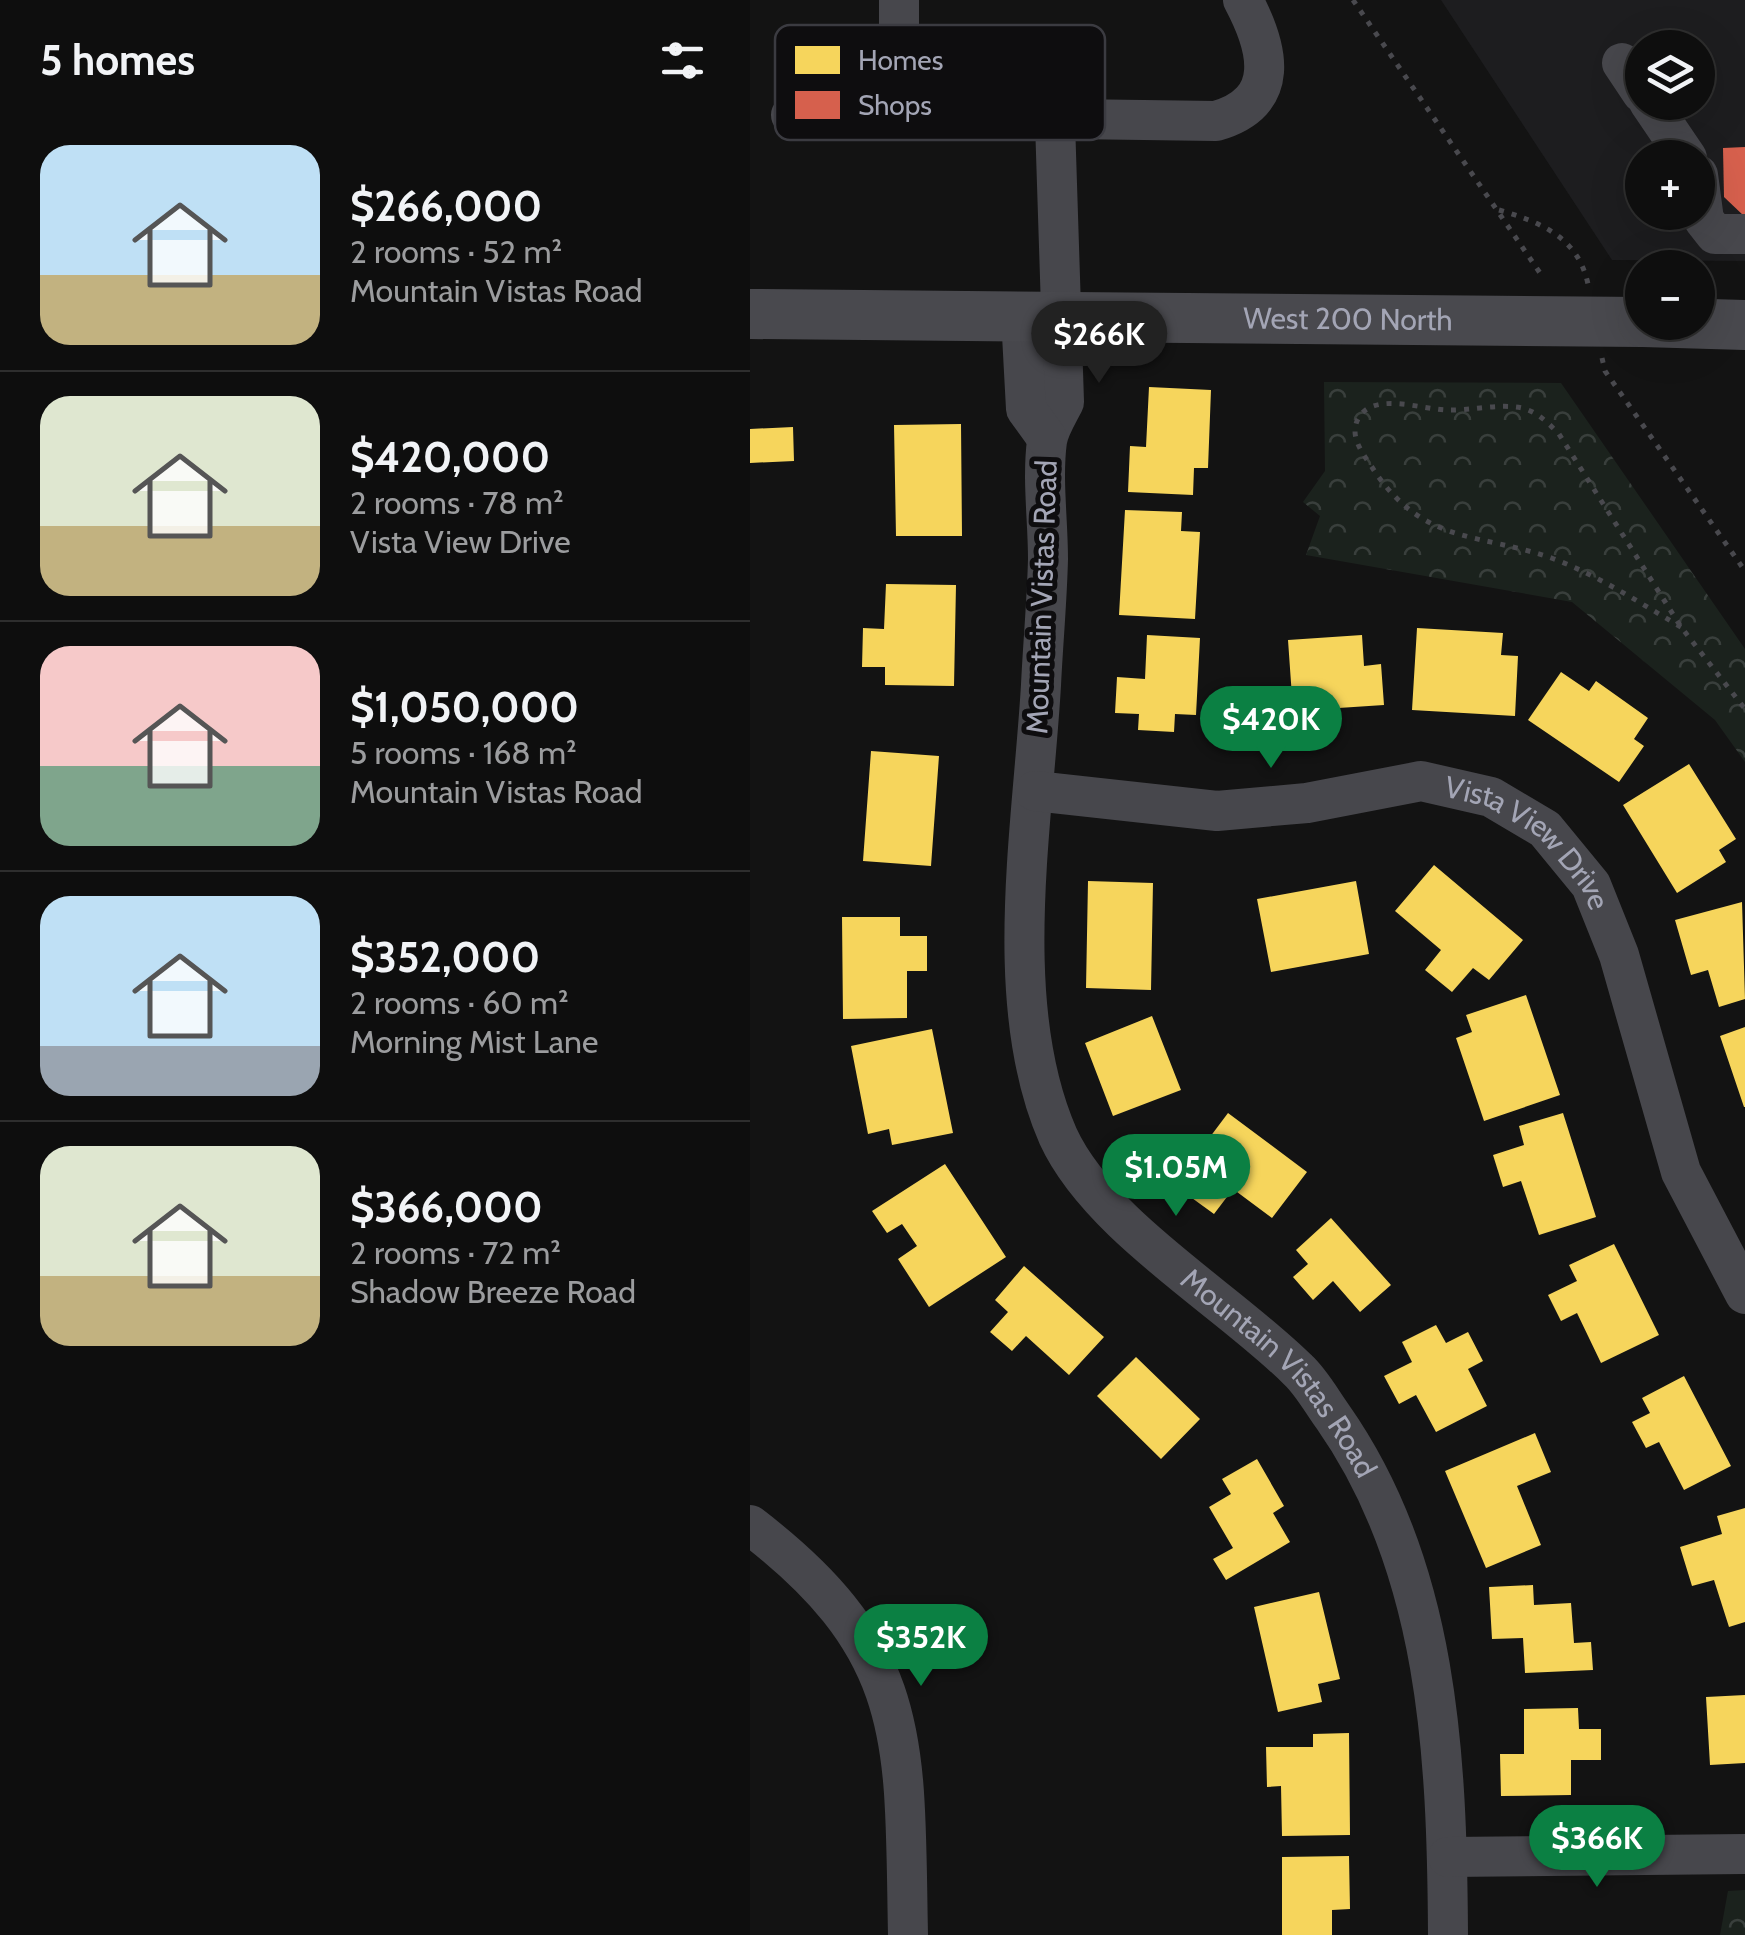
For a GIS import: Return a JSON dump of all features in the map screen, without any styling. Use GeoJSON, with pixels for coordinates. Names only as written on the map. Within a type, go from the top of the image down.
{"type":"FeatureCollection","features":[{"type":"Feature","properties":{"kind":"main road","name":"West 200 North"},"geometry":{"type":"LineString","coordinates":[[750,314],[1625,322]]}},
{"type":"Feature","properties":{"kind":"main road","name":"West 200 North"},"geometry":{"type":"LineString","coordinates":[[1715,324],[1745,325]]}},
{"type":"Feature","properties":{"kind":"street"},"geometry":{"type":"LineString","coordinates":[[1105,122],[1216,122],[1240,114],[1261,89],[1265,60],[1263,38],[1242,0]]}},
{"type":"Feature","properties":{"kind":"street","name":"Mountain Vistas Road"},"geometry":{"type":"LineString","coordinates":[[1055,140],[1043,316],[1064,402],[1047,438],[1048,561],[1024,909],[1027,1004],[1058,1134],[1079,1173],[1140,1234],[1301,1372],[1353,1446],[1390,1518],[1424,1626],[1437,1706],[1448,1857],[1448,1935]]}},
{"type":"Feature","properties":{"kind":"street"},"geometry":{"type":"LineString","coordinates":[[1712,230],[1715,234],[1745,234]]}},
{"type":"Feature","properties":{"kind":"street","name":"Vista View Drive"},"geometry":{"type":"LineString","coordinates":[[1035,791],[1217,811],[1307,803],[1421,781],[1491,797],[1545,829],[1591,885],[1619,955],[1681,1172],[1745,1294]]}},
{"type":"Feature","properties":{"kind":"street"},"geometry":{"type":"LineString","coordinates":[[750,1525],[818,1582],[845,1612],[872,1657],[902,1751],[908,1935]]}},
{"type":"Feature","properties":{"kind":"street"},"geometry":{"type":"LineString","coordinates":[[1448,1857],[1745,1854]]}},
{"type":"Feature","properties":{"kind":"path"},"geometry":{"type":"LineString","coordinates":[[1354,0],[1540,273]]}},
{"type":"Feature","properties":{"kind":"path"},"geometry":{"type":"LineString","coordinates":[[1498,210],[1541,222],[1569,244],[1586,274]]}},
{"type":"Feature","properties":{"kind":"path"},"geometry":{"type":"LineString","coordinates":[[1605,372],[1745,571]]}},
{"type":"Feature","properties":{"kind":"path"},"geometry":{"type":"LineString","coordinates":[[1681,627],[1589,574],[1550,557],[1446,533],[1418,518],[1390,493],[1362,451],[1355,432],[1358,417],[1370,408],[1387,404],[1447,410],[1522,408],[1540,416],[1560,434],[1681,627],[1745,709]]}},
{"type":"Feature","properties":{"kind":"shaded area"},"geometry":{"type":"Polygon","coordinates":[[[1441,0],[1745,0],[1745,261],[1715,261],[1715,250],[1625,250],[1625,260],[1612,260],[1441,0]]]}},
{"type":"Feature","properties":{"kind":"green space"},"geometry":{"type":"Polygon","coordinates":[[[1324,382],[1561,383],[1745,649],[1745,762],[1715,720],[1572,602],[1306,555],[1320,516],[1303,502],[1325,471],[1324,382]]]}},
{"type":"Feature","properties":{"kind":"green space"},"geometry":{"type":"Polygon","coordinates":[[[1745,1890],[1745,1935],[1720,1935],[1728,1891],[1745,1890]]]}},
{"type":"Feature","properties":{"kind":"building: Homes"},"geometry":{"type":"Polygon","coordinates":[[[1149,387],[1211,390],[1208,468],[1194,468],[1193,495],[1128,492],[1130,446],[1146,447],[1149,387]]]}},
{"type":"Feature","properties":{"kind":"building: Homes"},"geometry":{"type":"Polygon","coordinates":[[[961,424],[962,536],[896,536],[894,425],[961,424]]]}},
{"type":"Feature","properties":{"kind":"building: Homes"},"geometry":{"type":"Polygon","coordinates":[[[793,427],[794,461],[750,463],[750,429],[793,427]]]}},
{"type":"Feature","properties":{"kind":"building: Homes"},"geometry":{"type":"Polygon","coordinates":[[[1125,510],[1182,512],[1181,531],[1200,532],[1195,619],[1119,615],[1125,510]]]}},
{"type":"Feature","properties":{"kind":"building: Homes"},"geometry":{"type":"Polygon","coordinates":[[[886,584],[956,585],[954,686],[885,685],[885,667],[862,667],[863,628],[884,629],[886,584]]]}},
{"type":"Feature","properties":{"kind":"building: Homes"},"geometry":{"type":"Polygon","coordinates":[[[1417,628],[1503,633],[1501,655],[1518,656],[1515,716],[1412,710],[1417,628]]]}},
{"type":"Feature","properties":{"kind":"building: Homes"},"geometry":{"type":"Polygon","coordinates":[[[1147,635],[1200,638],[1196,715],[1175,714],[1174,732],[1138,730],[1139,714],[1115,713],[1117,677],[1145,679],[1147,635]]]}},
{"type":"Feature","properties":{"kind":"building: Homes"},"geometry":{"type":"Polygon","coordinates":[[[1362,635],[1364,666],[1381,664],[1384,705],[1293,711],[1288,640],[1362,635]]]}},
{"type":"Feature","properties":{"kind":"building: Homes"},"geometry":{"type":"Polygon","coordinates":[[[1561,672],[1589,691],[1596,681],[1648,718],[1634,739],[1644,746],[1619,782],[1528,720],[1561,672]]]}},
{"type":"Feature","properties":{"kind":"building: Homes"},"geometry":{"type":"Polygon","coordinates":[[[871,751],[939,756],[931,866],[863,861],[871,751]]]}},
{"type":"Feature","properties":{"kind":"building: Homes"},"geometry":{"type":"Polygon","coordinates":[[[1689,764],[1736,839],[1719,850],[1726,862],[1677,893],[1623,805],[1689,764]]]}},
{"type":"Feature","properties":{"kind":"building: Homes"},"geometry":{"type":"Polygon","coordinates":[[[1434,865],[1523,940],[1489,980],[1473,968],[1452,992],[1425,970],[1441,950],[1395,911],[1434,865]]]}},
{"type":"Feature","properties":{"kind":"building: Homes"},"geometry":{"type":"Polygon","coordinates":[[[1088,881],[1153,883],[1151,990],[1086,988],[1088,881]]]}},
{"type":"Feature","properties":{"kind":"building: Homes"},"geometry":{"type":"Polygon","coordinates":[[[1356,881],[1369,954],[1271,972],[1257,899],[1356,881]]]}},
{"type":"Feature","properties":{"kind":"building: Homes"},"geometry":{"type":"Polygon","coordinates":[[[1742,902],[1745,999],[1719,1007],[1708,970],[1691,975],[1675,920],[1742,902]]]}},
{"type":"Feature","properties":{"kind":"building: Homes"},"geometry":{"type":"Polygon","coordinates":[[[842,917],[900,917],[900,936],[927,936],[927,971],[907,971],[907,1018],[843,1019],[842,917]]]}},
{"type":"Feature","properties":{"kind":"building: Homes"},"geometry":{"type":"Polygon","coordinates":[[[1526,995],[1560,1095],[1484,1121],[1456,1038],[1472,1032],[1466,1015],[1526,995]]]}},
{"type":"Feature","properties":{"kind":"building: Homes"},"geometry":{"type":"Polygon","coordinates":[[[1152,1016],[1181,1090],[1113,1116],[1085,1043],[1152,1016]]]}},
{"type":"Feature","properties":{"kind":"building: Homes"},"geometry":{"type":"Polygon","coordinates":[[[1745,1027],[1745,1107],[1744,1107],[1720,1036],[1745,1027]]]}},
{"type":"Feature","properties":{"kind":"building: Homes"},"geometry":{"type":"Polygon","coordinates":[[[932,1029],[953,1133],[892,1145],[889,1129],[868,1134],[851,1046],[932,1029]]]}},
{"type":"Feature","properties":{"kind":"building: Homes"},"geometry":{"type":"Polygon","coordinates":[[[1228,1113],[1307,1172],[1272,1218],[1233,1189],[1214,1214],[1174,1185],[1228,1113]]]}},
{"type":"Feature","properties":{"kind":"building: Homes"},"geometry":{"type":"Polygon","coordinates":[[[1563,1113],[1596,1217],[1539,1235],[1521,1181],[1503,1187],[1493,1155],[1524,1145],[1519,1126],[1563,1113]]]}},
{"type":"Feature","properties":{"kind":"building: Homes"},"geometry":{"type":"Polygon","coordinates":[[[945,1164],[1006,1257],[929,1307],[898,1259],[917,1246],[902,1224],[887,1233],[872,1211],[945,1164]]]}},
{"type":"Feature","properties":{"kind":"building: Homes"},"geometry":{"type":"Polygon","coordinates":[[[1331,1218],[1391,1285],[1360,1312],[1333,1281],[1313,1300],[1293,1277],[1308,1264],[1296,1250],[1331,1218]]]}},
{"type":"Feature","properties":{"kind":"building: Homes"},"geometry":{"type":"Polygon","coordinates":[[[1614,1244],[1659,1335],[1601,1363],[1577,1313],[1561,1321],[1548,1295],[1577,1281],[1569,1265],[1614,1244]]]}},
{"type":"Feature","properties":{"kind":"building: Homes"},"geometry":{"type":"Polygon","coordinates":[[[1024,1266],[1104,1337],[1069,1375],[1026,1336],[1012,1351],[990,1332],[1008,1312],[995,1300],[1024,1266]]]}},
{"type":"Feature","properties":{"kind":"building: Homes"},"geometry":{"type":"Polygon","coordinates":[[[1436,1325],[1446,1343],[1468,1332],[1483,1361],[1468,1369],[1487,1406],[1436,1432],[1416,1395],[1399,1404],[1384,1376],[1412,1362],[1402,1342],[1436,1325]]]}},
{"type":"Feature","properties":{"kind":"building: Homes"},"geometry":{"type":"Polygon","coordinates":[[[1136,1357],[1200,1419],[1161,1459],[1097,1396],[1136,1357]]]}},
{"type":"Feature","properties":{"kind":"building: Homes"},"geometry":{"type":"Polygon","coordinates":[[[1684,1376],[1731,1466],[1684,1490],[1659,1442],[1646,1448],[1632,1422],[1650,1413],[1642,1398],[1684,1376]]]}},
{"type":"Feature","properties":{"kind":"building: Homes"},"geometry":{"type":"Polygon","coordinates":[[[1535,1433],[1551,1472],[1517,1486],[1541,1545],[1486,1568],[1445,1471],[1535,1433]]]}},
{"type":"Feature","properties":{"kind":"building: Homes"},"geometry":{"type":"Polygon","coordinates":[[[1257,1459],[1284,1506],[1273,1513],[1290,1542],[1226,1580],[1213,1559],[1233,1548],[1209,1507],[1231,1494],[1222,1479],[1257,1459]]]}},
{"type":"Feature","properties":{"kind":"building: Homes"},"geometry":{"type":"Polygon","coordinates":[[[1745,1508],[1745,1622],[1729,1627],[1714,1580],[1692,1586],[1680,1547],[1722,1534],[1717,1516],[1745,1508]]]}},
{"type":"Feature","properties":{"kind":"building: Homes"},"geometry":{"type":"Polygon","coordinates":[[[1533,1585],[1534,1605],[1571,1603],[1574,1643],[1591,1642],[1593,1670],[1525,1673],[1523,1638],[1492,1639],[1489,1587],[1533,1585]]]}},
{"type":"Feature","properties":{"kind":"building: Homes"},"geometry":{"type":"Polygon","coordinates":[[[1319,1592],[1340,1679],[1318,1684],[1322,1702],[1278,1712],[1254,1607],[1319,1592]]]}},
{"type":"Feature","properties":{"kind":"building: Homes"},"geometry":{"type":"Polygon","coordinates":[[[1745,1695],[1745,1763],[1710,1765],[1706,1697],[1745,1695]]]}},
{"type":"Feature","properties":{"kind":"building: Homes"},"geometry":{"type":"Polygon","coordinates":[[[1578,1708],[1579,1729],[1601,1729],[1601,1760],[1571,1760],[1571,1795],[1501,1796],[1500,1754],[1524,1754],[1524,1709],[1578,1708]]]}},
{"type":"Feature","properties":{"kind":"building: Homes"},"geometry":{"type":"Polygon","coordinates":[[[1349,1733],[1350,1835],[1282,1836],[1281,1786],[1267,1787],[1266,1747],[1313,1747],[1313,1734],[1349,1733]]]}},
{"type":"Feature","properties":{"kind":"building: Homes"},"geometry":{"type":"Polygon","coordinates":[[[1349,1856],[1350,1909],[1332,1910],[1332,1935],[1282,1935],[1282,1857],[1349,1856]]]}},
{"type":"Feature","properties":{"kind":"building: Shops"},"geometry":{"type":"Polygon","coordinates":[[[1745,147],[1745,217],[1724,197],[1723,148],[1745,147]]]}}]}
